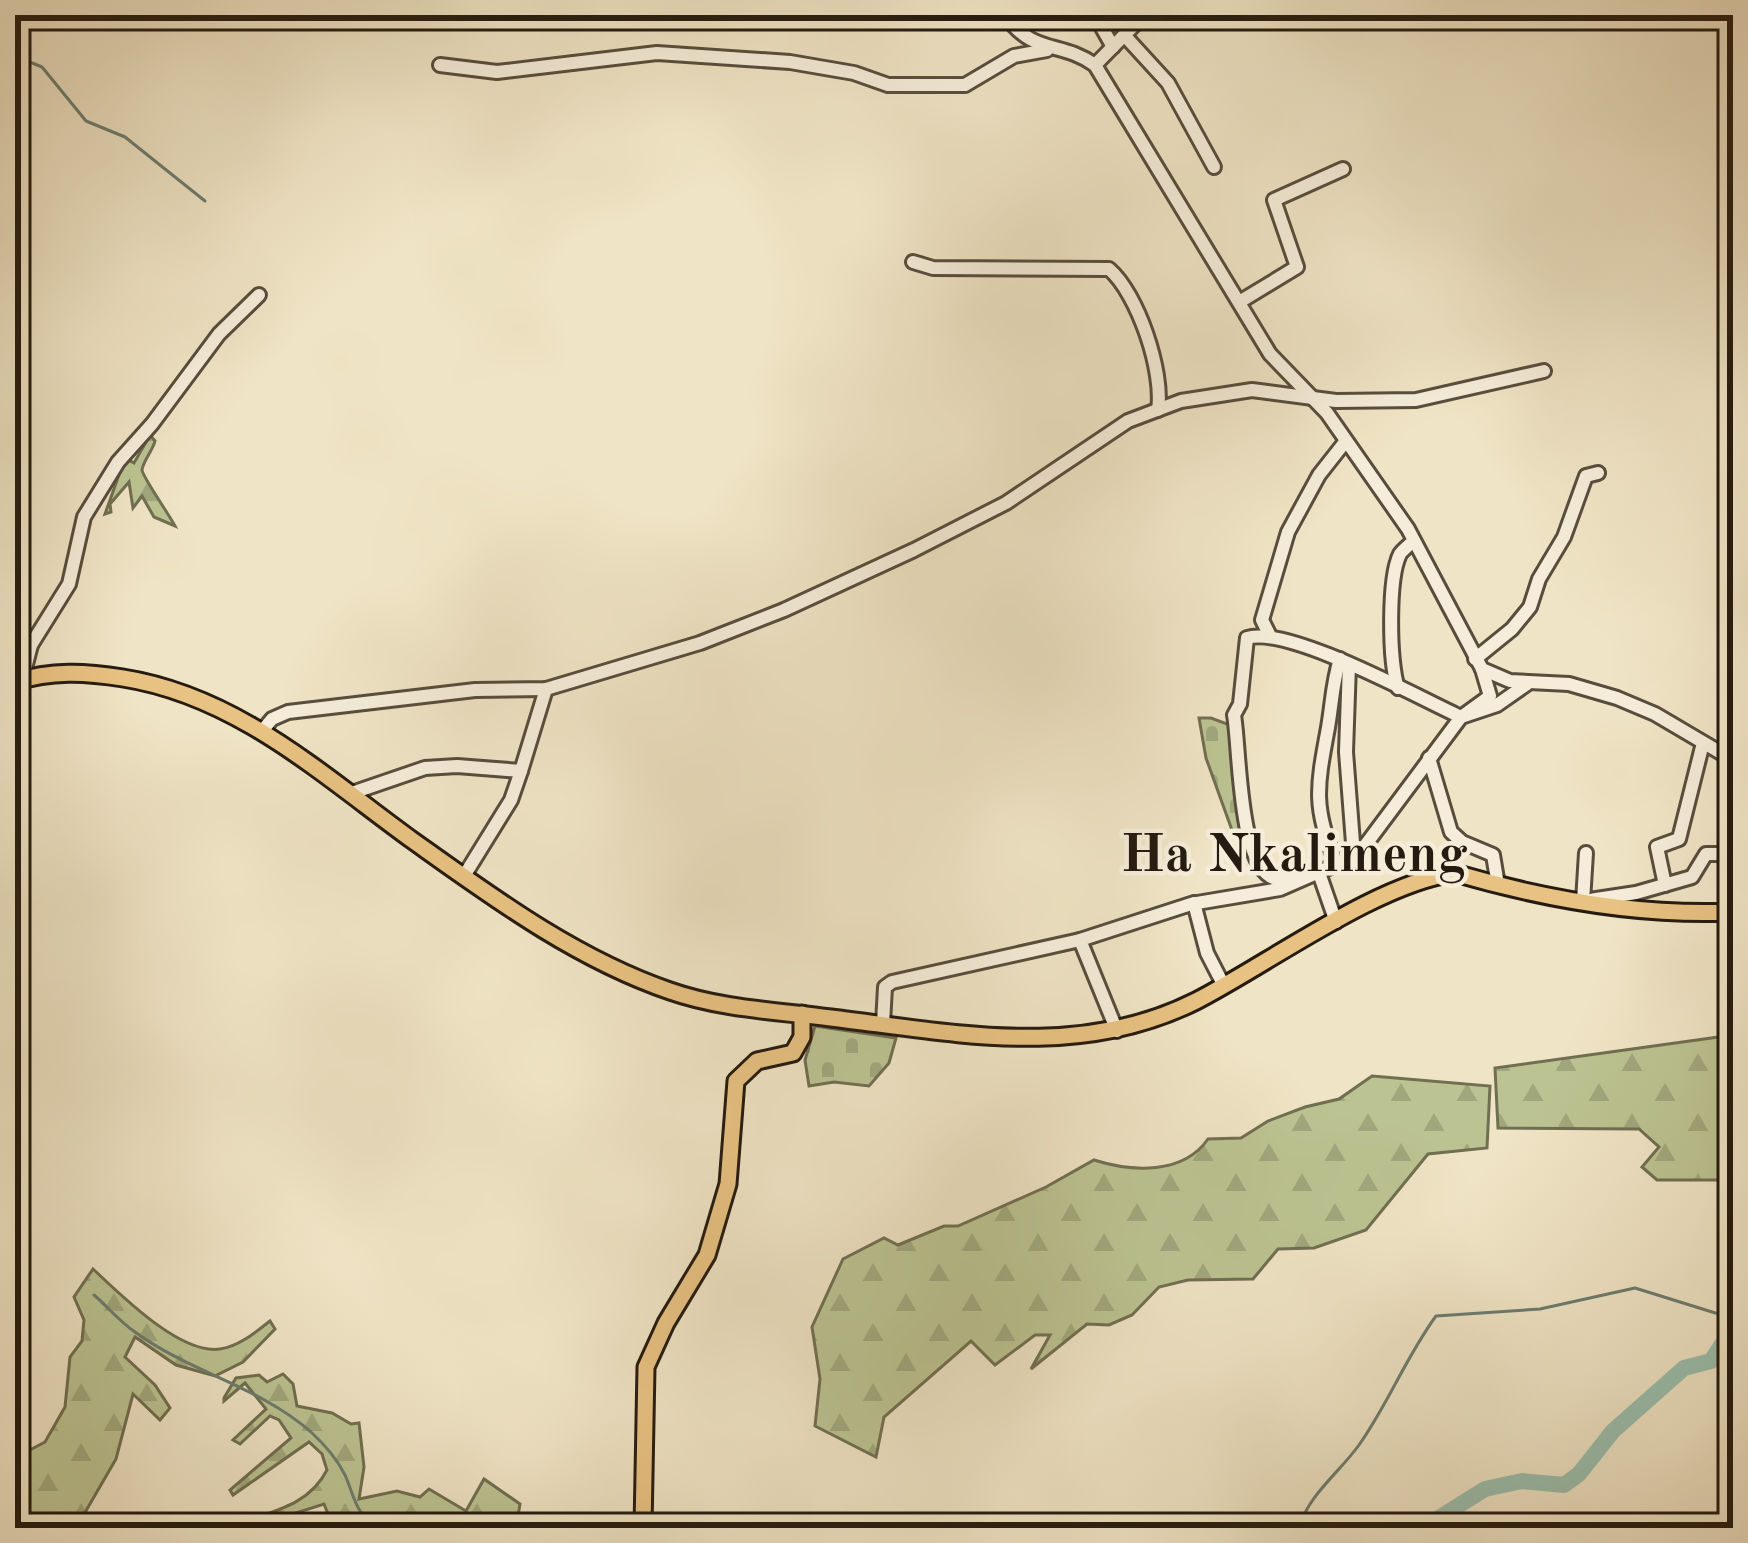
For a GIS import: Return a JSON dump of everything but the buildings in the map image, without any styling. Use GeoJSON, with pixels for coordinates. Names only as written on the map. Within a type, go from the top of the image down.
{"type":"FeatureCollection","features":[{"type":"Feature","properties":{"kind":"main road"},"geometry":{"type":"LineString","coordinates":[[18,681],[73,672],[150,682],[217,705],[262,731],[558,938],[636,978],[724,1004],[928,1034],[1048,1039],[1118,1030],[1164,1016],[1336,922],[1434,875],[1456,873],[1583,902],[1693,914],[1733,912]]}},
{"type":"Feature","properties":{"kind":"main road"},"geometry":{"type":"LineString","coordinates":[[643,1528],[646,1366],[706,1255],[728,1184],[736,1081],[757,1061],[794,1053],[802,1037],[802,1014]]}},
{"type":"Feature","properties":{"kind":"street"},"geometry":{"type":"LineString","coordinates":[[1005,15],[1027,41],[1048,50]]}},
{"type":"Feature","properties":{"kind":"street"},"geometry":{"type":"LineString","coordinates":[[1095,15],[1113,47]]}},
{"type":"Feature","properties":{"kind":"street"},"geometry":{"type":"LineString","coordinates":[[1095,65],[1144,15]]}},
{"type":"Feature","properties":{"kind":"street"},"geometry":{"type":"LineString","coordinates":[[1124,36],[1168,83],[1214,167]]}},
{"type":"Feature","properties":{"kind":"street"},"geometry":{"type":"LineString","coordinates":[[440,65],[497,72],[657,53],[790,62],[854,73],[888,85],[965,85],[1014,56],[1076,51],[1095,65],[1282,370],[1315,398],[1414,541],[1478,664],[1490,696],[1461,717],[1369,844],[1354,856],[1280,889],[1194,903],[1080,940],[892,982],[885,987],[884,1024]]}},
{"type":"Feature","properties":{"kind":"street"},"geometry":{"type":"LineString","coordinates":[[1241,301],[1297,268],[1274,200],[1343,169]]}},
{"type":"Feature","properties":{"kind":"street"},"geometry":{"type":"LineString","coordinates":[[913,262],[933,268],[1109,269],[1124,282],[1140,316],[1161,391],[1158,410]]}},
{"type":"Feature","properties":{"kind":"street"},"geometry":{"type":"LineString","coordinates":[[18,681],[31,645],[63,596],[84,517],[118,462],[218,334],[259,295]]}},
{"type":"Feature","properties":{"kind":"street"},"geometry":{"type":"LineString","coordinates":[[262,731],[272,719],[288,712],[475,690],[546,688],[700,643],[864,574],[1006,503],[1103,435],[1158,410],[1216,393],[1416,400],[1544,371]]}},
{"type":"Feature","properties":{"kind":"street"},"geometry":{"type":"LineString","coordinates":[[1270,636],[1262,620],[1288,532],[1319,475],[1345,442]]}},
{"type":"Feature","properties":{"kind":"street"},"geometry":{"type":"LineString","coordinates":[[1478,664],[1530,607],[1539,580],[1564,537],[1586,476],[1598,473]]}},
{"type":"Feature","properties":{"kind":"street"},"geometry":{"type":"LineString","coordinates":[[1398,688],[1393,665],[1393,595],[1401,554],[1414,541]]}},
{"type":"Feature","properties":{"kind":"street"},"geometry":{"type":"LineString","coordinates":[[15,625],[31,645]]}},
{"type":"Feature","properties":{"kind":"street"},"geometry":{"type":"LineString","coordinates":[[1317,871],[1276,879],[1256,865],[1250,850],[1234,715],[1240,704],[1247,638],[1270,636],[1344,662],[1461,717],[1498,705],[1527,684]]}},
{"type":"Feature","properties":{"kind":"street"},"geometry":{"type":"LineString","coordinates":[[1344,662],[1354,856]]}},
{"type":"Feature","properties":{"kind":"street"},"geometry":{"type":"LineString","coordinates":[[1336,862],[1325,838],[1317,784],[1331,687],[1344,662]]}},
{"type":"Feature","properties":{"kind":"street"},"geometry":{"type":"LineString","coordinates":[[1478,664],[1499,679],[1569,684],[1617,698],[1655,714],[1733,760]]}},
{"type":"Feature","properties":{"kind":"street"},"geometry":{"type":"LineString","coordinates":[[464,875],[512,800],[546,688]]}},
{"type":"Feature","properties":{"kind":"street"},"geometry":{"type":"LineString","coordinates":[[1665,885],[1657,847],[1679,839],[1702,743]]}},
{"type":"Feature","properties":{"kind":"street"},"geometry":{"type":"LineString","coordinates":[[1430,758],[1451,832],[1493,855],[1498,886]]}},
{"type":"Feature","properties":{"kind":"street"},"geometry":{"type":"LineString","coordinates":[[352,793],[425,768],[520,771]]}},
{"type":"Feature","properties":{"kind":"street"},"geometry":{"type":"LineString","coordinates":[[1586,853],[1583,902],[1692,877],[1706,854],[1733,854]]}},
{"type":"Feature","properties":{"kind":"street"},"geometry":{"type":"LineString","coordinates":[[1317,871],[1336,922]]}},
{"type":"Feature","properties":{"kind":"street"},"geometry":{"type":"LineString","coordinates":[[1194,903],[1207,953],[1224,986]]}},
{"type":"Feature","properties":{"kind":"street"},"geometry":{"type":"LineString","coordinates":[[1080,940],[1118,1030]]}},
{"type":"Feature","properties":{"kind":"green space"},"geometry":{"type":"Polygon","coordinates":[[[150,435],[155,441],[142,470],[175,526],[154,517],[142,496],[133,508],[129,482],[105,514],[125,458],[134,463],[150,435]]]}},
{"type":"Feature","properties":{"kind":"green space"},"geometry":{"type":"Polygon","coordinates":[[[1199,718],[1230,725],[1245,832],[1233,833],[1206,758],[1199,718]]]}},
{"type":"Feature","properties":{"kind":"green space"},"geometry":{"type":"Polygon","coordinates":[[[815,1026],[896,1038],[889,1063],[869,1086],[834,1082],[809,1086],[805,1060],[815,1026]]]}},
{"type":"Feature","properties":{"kind":"green space"},"geometry":{"type":"Polygon","coordinates":[[[1733,1035],[1733,1180],[1657,1180],[1642,1167],[1659,1147],[1639,1129],[1498,1128],[1495,1068],[1733,1035]]]}},
{"type":"Feature","properties":{"kind":"green space"},"geometry":{"type":"Polygon","coordinates":[[[1372,1076],[1490,1086],[1487,1148],[1428,1154],[1366,1230],[1314,1248],[1278,1249],[1253,1279],[1188,1280],[1159,1287],[1132,1315],[1109,1325],[1087,1324],[1031,1369],[1050,1335],[1035,1335],[995,1365],[971,1341],[884,1417],[876,1457],[815,1426],[820,1379],[812,1327],[843,1259],[884,1238],[898,1245],[944,1226],[958,1226],[1094,1160],[1124,1167],[1171,1165],[1208,1139],[1241,1138],[1268,1121],[1339,1099],[1372,1076]]]}},
{"type":"Feature","properties":{"kind":"green space"},"geometry":{"type":"Polygon","coordinates":[[[93,1269],[152,1321],[187,1343],[220,1349],[270,1321],[275,1329],[243,1362],[215,1376],[176,1365],[135,1337],[125,1357],[155,1385],[170,1408],[160,1420],[133,1394],[116,1459],[76,1528],[15,1528],[15,1458],[45,1442],[65,1407],[70,1357],[82,1341],[84,1320],[74,1297],[93,1269]]]}},
{"type":"Feature","properties":{"kind":"green space"},"geometry":{"type":"Polygon","coordinates":[[[283,1374],[293,1384],[297,1406],[359,1423],[364,1467],[359,1499],[397,1491],[420,1497],[429,1489],[466,1511],[484,1479],[520,1504],[516,1528],[316,1528],[330,1519],[324,1504],[258,1525],[255,1518],[306,1495],[327,1470],[322,1454],[309,1442],[233,1495],[230,1490],[291,1438],[279,1420],[270,1416],[240,1444],[233,1440],[266,1409],[245,1383],[224,1398],[236,1378],[259,1375],[267,1382],[283,1374]]]}},
{"type":"Feature","properties":{"kind":"waterway"},"geometry":{"type":"LineString","coordinates":[[15,48],[25,60],[42,67],[86,121],[125,137],[205,201]]}},
{"type":"Feature","properties":{"kind":"waterway"},"geometry":{"type":"LineString","coordinates":[[1299,1528],[1317,1495],[1369,1429],[1436,1316],[1540,1309],[1635,1288],[1725,1316],[1733,1335]]}},
{"type":"Feature","properties":{"kind":"waterway"},"geometry":{"type":"LineString","coordinates":[[94,1295],[156,1346],[269,1402],[311,1432],[338,1463],[360,1511],[377,1528]]}},
{"type":"Feature","properties":{"kind":"waterway"},"geometry":{"type":"LineString","coordinates":[[1423,1528],[1485,1489],[1522,1481],[1564,1485],[1579,1474],[1613,1431],[1684,1368],[1711,1361],[1733,1328]]}},
{"type":"Feature","properties":{"kind":"waterway"},"geometry":{"type":"LineString","coordinates":[[175,1522],[180,1528]]}},
{"type":"Feature","properties":{"kind":"district","name":"Ha Nkalimeng"},"geometry":{"type":"Point","coordinates":[1294,857]}}]}
